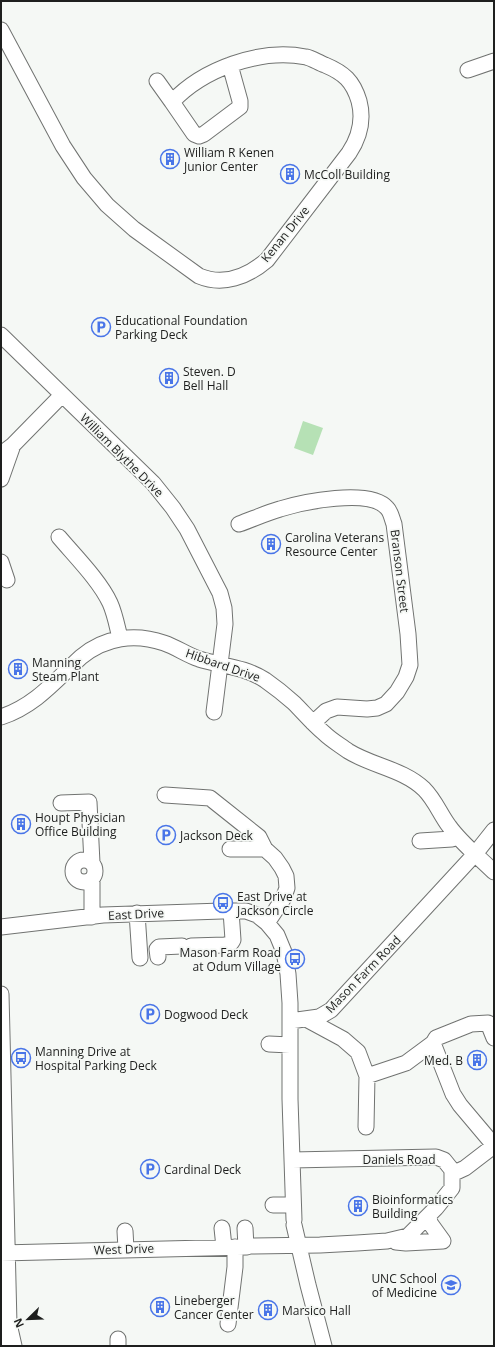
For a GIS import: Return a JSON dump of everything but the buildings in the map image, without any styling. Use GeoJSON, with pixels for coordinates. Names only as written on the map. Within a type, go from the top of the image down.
{"type":"FeatureCollection","features":[{"type":"Feature","properties":{"kind":"street","name":"Kenan Drive"},"geometry":{"type":"LineString","coordinates":[[1,30],[63,146],[84,178],[107,205],[134,229],[199,276],[206,279],[220,281],[242,276],[257,268],[267,260],[349,153],[357,139],[361,125],[360,104],[355,90],[347,78],[334,69],[306,57],[261,57],[230,65],[200,79],[182,91],[172,102]]}},
{"type":"Feature","properties":{"kind":"street"},"geometry":{"type":"LineString","coordinates":[[468,70],[494,61]]}},
{"type":"Feature","properties":{"kind":"street"},"geometry":{"type":"LineString","coordinates":[[157,81],[194,134],[199,136],[204,134],[240,107],[240,101],[230,65]]}},
{"type":"Feature","properties":{"kind":"street","name":"William Blythe Drive"},"geometry":{"type":"LineString","coordinates":[[1,335],[153,483],[187,529],[220,593],[224,608],[225,624],[214,712]]}},
{"type":"Feature","properties":{"kind":"street"},"geometry":{"type":"LineString","coordinates":[[1,454],[13,445],[62,395]]}},
{"type":"Feature","properties":{"kind":"street"},"geometry":{"type":"LineString","coordinates":[[1,479],[13,445]]}},
{"type":"Feature","properties":{"kind":"street","name":"Branson Street"},"geometry":{"type":"LineString","coordinates":[[239,524],[281,508],[330,499],[363,497],[377,501],[387,507],[391,515],[394,524],[408,634],[410,665],[406,677],[397,692],[386,704],[377,708],[367,709],[337,707],[326,711],[313,723]]}},
{"type":"Feature","properties":{"kind":"street"},"geometry":{"type":"LineString","coordinates":[[59,537],[107,597],[120,638]]}},
{"type":"Feature","properties":{"kind":"street"},"geometry":{"type":"LineString","coordinates":[[1,562],[8,580]]}},
{"type":"Feature","properties":{"kind":"street","name":"Hibbard Drive"},"geometry":{"type":"LineString","coordinates":[[1,717],[23,708],[38,698],[88,651],[103,643],[120,638],[134,637],[151,639],[172,646],[197,658],[244,670],[265,680],[293,702],[323,733],[359,757],[406,776],[416,782],[432,798],[456,835],[494,872]]}},
{"type":"Feature","properties":{"kind":"street"},"geometry":{"type":"LineString","coordinates":[[165,795],[210,798],[259,837],[265,850],[275,858],[286,876],[287,888],[283,899],[267,923],[277,935],[284,952],[288,974],[293,1216],[317,1323],[324,1346]]}},
{"type":"Feature","properties":{"kind":"street"},"geometry":{"type":"LineString","coordinates":[[61,802],[89,802],[92,863],[96,871],[92,880],[92,917]]}},
{"type":"Feature","properties":{"kind":"street","name":"Mason Farm Road"},"geometry":{"type":"LineString","coordinates":[[290,1021],[323,1015],[335,1006],[475,854],[494,830]]}},
{"type":"Feature","properties":{"kind":"street"},"geometry":{"type":"LineString","coordinates":[[420,841],[452,839]]}},
{"type":"Feature","properties":{"kind":"street"},"geometry":{"type":"LineString","coordinates":[[230,849],[265,850]]}},
{"type":"Feature","properties":{"kind":"street"},"geometry":{"type":"LineString","coordinates":[[92,863],[85,859],[78,861],[74,864],[72,873],[74,877],[82,882],[89,882],[92,880]]}},
{"type":"Feature","properties":{"kind":"street"},"geometry":{"type":"LineString","coordinates":[[158,957],[159,946],[225,945],[231,943],[233,940],[231,911]]}},
{"type":"Feature","properties":{"kind":"street","name":"East Drive"},"geometry":{"type":"LineString","coordinates":[[1,928],[137,913],[231,911],[246,911],[257,915],[267,923]]}},
{"type":"Feature","properties":{"kind":"street"},"geometry":{"type":"LineString","coordinates":[[137,913],[140,958]]}},
{"type":"Feature","properties":{"kind":"street"},"geometry":{"type":"LineString","coordinates":[[1,994],[5,1301],[8,1324],[14,1346]]}},
{"type":"Feature","properties":{"kind":"street"},"geometry":{"type":"LineString","coordinates":[[306,1019],[344,1039],[358,1052],[367,1076],[366,1127]]}},
{"type":"Feature","properties":{"kind":"street"},"geometry":{"type":"LineString","coordinates":[[367,1076],[406,1063],[433,1044],[436,1038],[471,1024],[491,1022],[494,1038]]}},
{"type":"Feature","properties":{"kind":"street"},"geometry":{"type":"LineString","coordinates":[[269,1044],[290,1044]]}},
{"type":"Feature","properties":{"kind":"street"},"geometry":{"type":"LineString","coordinates":[[387,1241],[408,1236],[436,1208],[452,1188],[452,1174],[465,1168],[490,1148],[492,1143],[460,1105],[453,1094],[433,1044]]}},
{"type":"Feature","properties":{"kind":"street","name":"Daniels Road"},"geometry":{"type":"LineString","coordinates":[[292,1160],[436,1156],[444,1160],[452,1170],[452,1174]]}},
{"type":"Feature","properties":{"kind":"street"},"geometry":{"type":"LineString","coordinates":[[273,1209],[293,1216]]}},
{"type":"Feature","properties":{"kind":"street"},"geometry":{"type":"LineString","coordinates":[[299,1245],[387,1241],[406,1243],[443,1241],[430,1223],[428,1216]]}},
{"type":"Feature","properties":{"kind":"street"},"geometry":{"type":"LineString","coordinates":[[222,1228],[241,1247]]}},
{"type":"Feature","properties":{"kind":"street"},"geometry":{"type":"LineString","coordinates":[[228,1324],[236,1267],[245,1228]]}},
{"type":"Feature","properties":{"kind":"street"},"geometry":{"type":"LineString","coordinates":[[129,1231],[130,1249]]}},
{"type":"Feature","properties":{"kind":"street","name":"West Drive"},"geometry":{"type":"LineString","coordinates":[[4,1253],[299,1245]]}},
{"type":"Feature","properties":{"kind":"street"},"geometry":{"type":"LineString","coordinates":[[3,1346],[8,1324]]}},
{"type":"Feature","properties":{"kind":"green space"},"geometry":{"type":"Polygon","coordinates":[[[303,421],[323,428],[313,455],[294,448],[303,421]]]}},
{"type":"Feature","properties":{"kind":"place","name":"William R Kenen Junior Center"},"geometry":{"type":"Point","coordinates":[170,159]}},
{"type":"Feature","properties":{"kind":"place","name":"McColl Building"},"geometry":{"type":"Point","coordinates":[290,174]}},
{"type":"Feature","properties":{"kind":"place","name":"Educational Foundation Parking Deck"},"geometry":{"type":"Point","coordinates":[101,327]}},
{"type":"Feature","properties":{"kind":"place","name":"Steven. D Bell Hall"},"geometry":{"type":"Point","coordinates":[169,378]}},
{"type":"Feature","properties":{"kind":"place","name":"Carolina Veterans Resource Center"},"geometry":{"type":"Point","coordinates":[271,544]}},
{"type":"Feature","properties":{"kind":"place","name":"Manning Steam Plant"},"geometry":{"type":"Point","coordinates":[18,669]}},
{"type":"Feature","properties":{"kind":"place","name":"Houpt Physician Office Building"},"geometry":{"type":"Point","coordinates":[21,824]}},
{"type":"Feature","properties":{"kind":"place","name":"Jackson Deck"},"geometry":{"type":"Point","coordinates":[166,835]}},
{"type":"Feature","properties":{"kind":"place","name":"East Drive at Jackson Circle"},"geometry":{"type":"Point","coordinates":[223,903]}},
{"type":"Feature","properties":{"kind":"place","name":"Mason Farm Road at Odum Village"},"geometry":{"type":"Point","coordinates":[295,959]}},
{"type":"Feature","properties":{"kind":"place","name":"Dogwood Deck"},"geometry":{"type":"Point","coordinates":[150,1014]}},
{"type":"Feature","properties":{"kind":"place","name":"Manning Drive at Hospital Parking Deck"},"geometry":{"type":"Point","coordinates":[21,1058]}},
{"type":"Feature","properties":{"kind":"place","name":"Med. B"},"geometry":{"type":"Point","coordinates":[477,1060]}},
{"type":"Feature","properties":{"kind":"place","name":"Cardinal Deck"},"geometry":{"type":"Point","coordinates":[150,1169]}},
{"type":"Feature","properties":{"kind":"place","name":"Bioinformatics Building"},"geometry":{"type":"Point","coordinates":[358,1206]}},
{"type":"Feature","properties":{"kind":"place","name":"UNC School of Medicine"},"geometry":{"type":"Point","coordinates":[451,1285]}},
{"type":"Feature","properties":{"kind":"place","name":"Lineberger Cancer Center"},"geometry":{"type":"Point","coordinates":[160,1307]}},
{"type":"Feature","properties":{"kind":"place","name":"Marsico Hall"},"geometry":{"type":"Point","coordinates":[268,1310]}}]}
